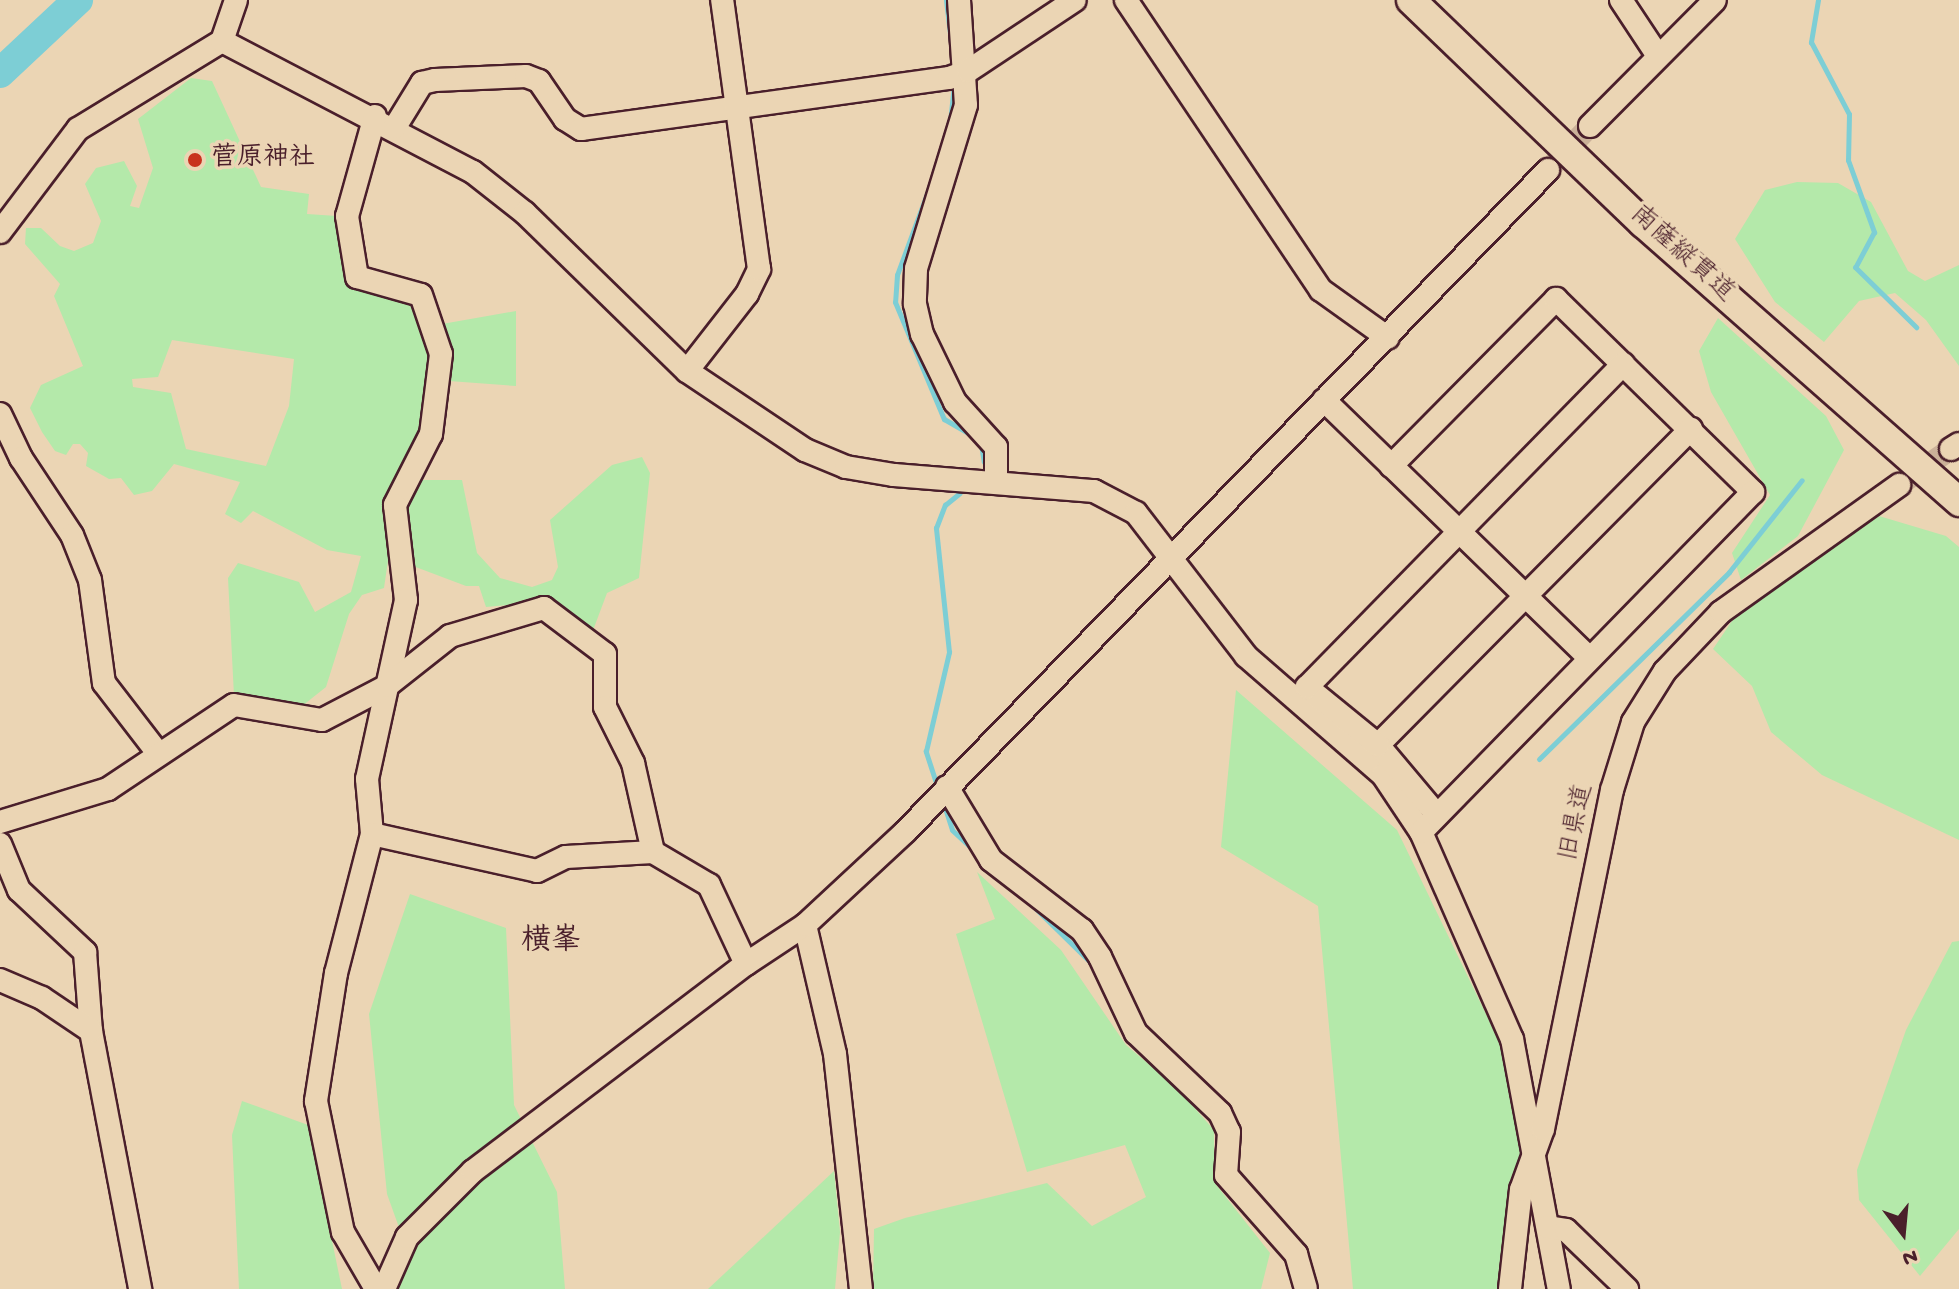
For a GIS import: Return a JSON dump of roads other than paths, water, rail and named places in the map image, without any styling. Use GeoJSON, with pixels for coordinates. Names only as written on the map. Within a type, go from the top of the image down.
{"type":"FeatureCollection","features":[{"type":"Feature","properties":{"kind":"main road","name":"南薩縦貫道"},"geometry":{"type":"LineString","coordinates":[[1411,0],[1643,223],[1959,502]]}},
{"type":"Feature","properties":{"kind":"street"},"geometry":{"type":"LineString","coordinates":[[0,232],[78,129],[222,41],[236,0]]}},
{"type":"Feature","properties":{"kind":"street"},"geometry":{"type":"LineString","coordinates":[[687,371],[747,294],[759,269],[722,0]]}},
{"type":"Feature","properties":{"kind":"street"},"geometry":{"type":"LineString","coordinates":[[959,0],[959,75],[966,105],[952,162],[916,269],[915,304],[922,334],[955,402],[996,447],[996,481]]}},
{"type":"Feature","properties":{"kind":"street"},"geometry":{"type":"LineString","coordinates":[[395,127],[422,83],[435,80],[526,76],[539,81],[565,119],[581,129],[959,75],[1075,0]]}},
{"type":"Feature","properties":{"kind":"street"},"geometry":{"type":"LineString","coordinates":[[1126,0],[1321,290],[1388,338]]}},
{"type":"Feature","properties":{"kind":"street"},"geometry":{"type":"LineString","coordinates":[[1621,0],[1658,56]]}},
{"type":"Feature","properties":{"kind":"street"},"geometry":{"type":"LineString","coordinates":[[1590,126],[1715,0]]}},
{"type":"Feature","properties":{"kind":"street"},"geometry":{"type":"LineString","coordinates":[[222,41],[375,116],[473,172],[525,213],[687,371],[805,450],[846,467],[996,481],[1108,496],[1136,513],[1172,554],[1219,626],[1246,656],[1383,775],[1429,823]]}},
{"type":"Feature","properties":{"kind":"street"},"geometry":{"type":"LineString","coordinates":[[375,116],[347,216],[357,277],[421,295],[441,354],[431,434],[395,505],[406,600],[367,779],[372,834],[336,973],[316,1101],[343,1232],[376,1289]]}},
{"type":"Feature","properties":{"kind":"street"},"geometry":{"type":"LineString","coordinates":[[384,1289],[407,1237],[445,1197],[746,964],[805,925],[941,793],[1172,554],[1388,338],[1548,170]]}},
{"type":"Feature","properties":{"kind":"street"},"geometry":{"type":"LineString","coordinates":[[1391,466],[1556,299],[1753,492],[1429,823]]}},
{"type":"Feature","properties":{"kind":"street"},"geometry":{"type":"LineString","coordinates":[[1559,1289],[1512,1039],[1429,823],[1378,745],[1307,687],[1623,364]]}},
{"type":"Feature","properties":{"kind":"street"},"geometry":{"type":"LineString","coordinates":[[1324,400],[1589,658]]}},
{"type":"Feature","properties":{"kind":"street"},"geometry":{"type":"LineString","coordinates":[[0,414],[21,458],[72,535],[90,580],[104,683],[158,753]]}},
{"type":"Feature","properties":{"kind":"street"},"geometry":{"type":"LineString","coordinates":[[1378,745],[1691,429]]}},
{"type":"Feature","properties":{"kind":"street","name":"旧県道"},"geometry":{"type":"LineString","coordinates":[[1510,1289],[1521,1190],[1567,1028],[1612,790],[1633,722],[1665,671],[1721,612],[1899,485]]}},
{"type":"Feature","properties":{"kind":"street"},"geometry":{"type":"LineString","coordinates":[[0,822],[108,789],[234,705],[322,720],[387,686],[450,636],[544,608],[605,654],[605,707],[633,763],[653,852]]}},
{"type":"Feature","properties":{"kind":"street"},"geometry":{"type":"LineString","coordinates":[[941,793],[991,860],[1082,930],[1100,957],[1136,1033],[1220,1113],[1229,1132],[1226,1175],[1296,1254],[1306,1289]]}},
{"type":"Feature","properties":{"kind":"street"},"geometry":{"type":"LineString","coordinates":[[372,834],[537,871],[566,857],[653,852],[709,885],[746,964]]}},
{"type":"Feature","properties":{"kind":"street"},"geometry":{"type":"LineString","coordinates":[[0,844],[19,890],[85,952],[91,1031],[140,1289]]}},
{"type":"Feature","properties":{"kind":"street"},"geometry":{"type":"LineString","coordinates":[[805,925],[839,1083],[861,1289]]}},
{"type":"Feature","properties":{"kind":"street"},"geometry":{"type":"LineString","coordinates":[[0,980],[42,998],[91,1031]]}},
{"type":"Feature","properties":{"kind":"street"},"geometry":{"type":"LineString","coordinates":[[1548,1227],[1566,1230],[1627,1289]]}},
{"type":"Feature","properties":{"kind":"waterway"},"geometry":{"type":"LineString","coordinates":[[0,73],[78,0]]}},
{"type":"Feature","properties":{"kind":"waterway"},"geometry":{"type":"LineString","coordinates":[[946,0],[951,42]]}},
{"type":"Feature","properties":{"kind":"waterway"},"geometry":{"type":"LineString","coordinates":[[1818,0],[1811,42],[1849,114],[1848,160],[1874,232],[1855,267],[1916,327]]}},
{"type":"Feature","properties":{"kind":"waterway"},"geometry":{"type":"LineString","coordinates":[[950,122],[954,84]]}},
{"type":"Feature","properties":{"kind":"waterway"},"geometry":{"type":"LineString","coordinates":[[933,177],[897,275],[895,302],[944,419],[975,437]]}},
{"type":"Feature","properties":{"kind":"waterway"},"geometry":{"type":"LineString","coordinates":[[981,444],[984,462]]}},
{"type":"Feature","properties":{"kind":"waterway"},"geometry":{"type":"LineString","coordinates":[[1539,759],[1729,572],[1802,480]]}},
{"type":"Feature","properties":{"kind":"waterway"},"geometry":{"type":"LineString","coordinates":[[938,789],[926,751],[949,652],[936,528],[945,505],[960,493]]}},
{"type":"Feature","properties":{"kind":"waterway"},"geometry":{"type":"LineString","coordinates":[[943,802],[952,830],[976,852]]}},
{"type":"Feature","properties":{"kind":"waterway"},"geometry":{"type":"LineString","coordinates":[[1030,903],[1094,966]]}},
{"type":"Feature","properties":{"kind":"tunnel"},"geometry":{"type":"LineString","coordinates":[[1548,170],[1590,126]]}},
{"type":"Feature","properties":{"kind":"tunnel"},"geometry":{"type":"LineString","coordinates":[[1899,485],[1951,449]]}},
{"type":"Feature","properties":{"kind":"place","name":"菅原神社"},"geometry":{"type":"Point","coordinates":[195,160]}},
{"type":"Feature","properties":{"kind":"district","name":"横峯"},"geometry":{"type":"Point","coordinates":[551,943]}}]}
